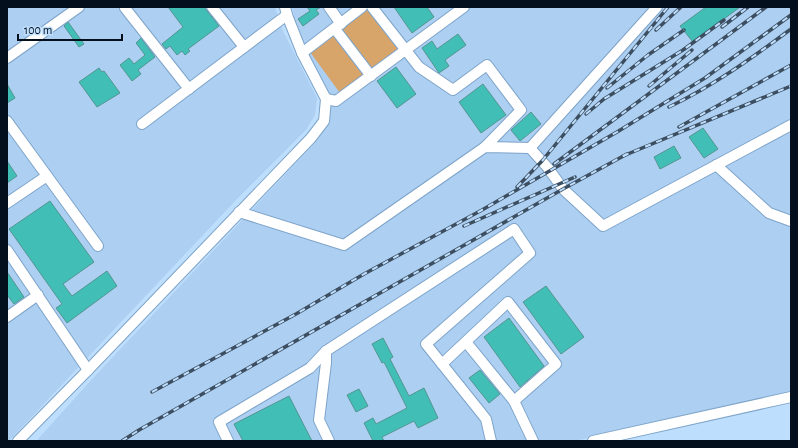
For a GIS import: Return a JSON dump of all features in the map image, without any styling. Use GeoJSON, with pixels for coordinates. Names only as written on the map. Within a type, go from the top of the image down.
{"type":"FeatureCollection","features":[{"type":"Feature","properties":{"kind":"street"},"geometry":{"type":"LineString","coordinates":[[7,58],[79,7]]}},
{"type":"Feature","properties":{"kind":"street"},"geometry":{"type":"LineString","coordinates":[[212,7],[244,47]]}},
{"type":"Feature","properties":{"kind":"street"},"geometry":{"type":"LineString","coordinates":[[329,7],[338,26],[371,76]]}},
{"type":"Feature","properties":{"kind":"street"},"geometry":{"type":"LineString","coordinates":[[302,53],[362,7]]}},
{"type":"Feature","properties":{"kind":"street"},"geometry":{"type":"LineString","coordinates":[[239,212],[344,245],[485,147],[522,110],[487,65],[453,90],[419,67],[372,7]]}},
{"type":"Feature","properties":{"kind":"street"},"geometry":{"type":"LineString","coordinates":[[326,99],[336,100],[464,7]]}},
{"type":"Feature","properties":{"kind":"street"},"geometry":{"type":"LineString","coordinates":[[530,148],[658,7]]}},
{"type":"Feature","properties":{"kind":"street"},"geometry":{"type":"LineString","coordinates":[[125,8],[189,89]]}},
{"type":"Feature","properties":{"kind":"street"},"geometry":{"type":"LineString","coordinates":[[18,441],[311,138],[324,121],[326,99],[302,53],[286,11],[244,47],[142,124]]}},
{"type":"Feature","properties":{"kind":"street"},"geometry":{"type":"LineString","coordinates":[[7,121],[98,246]]}},
{"type":"Feature","properties":{"kind":"street"},"geometry":{"type":"LineString","coordinates":[[485,147],[530,148],[548,168],[563,189],[603,226],[791,125]]}},
{"type":"Feature","properties":{"kind":"street"},"geometry":{"type":"LineString","coordinates":[[716,165],[770,213],[791,221]]}},
{"type":"Feature","properties":{"kind":"street"},"geometry":{"type":"LineString","coordinates":[[7,203],[47,176]]}},
{"type":"Feature","properties":{"kind":"street"},"geometry":{"type":"LineString","coordinates":[[228,441],[219,422],[310,368],[326,351],[514,229],[530,253],[426,344],[486,419],[491,441]]}},
{"type":"Feature","properties":{"kind":"street"},"geometry":{"type":"LineString","coordinates":[[7,250],[88,370]]}},
{"type":"Feature","properties":{"kind":"street"},"geometry":{"type":"LineString","coordinates":[[7,317],[38,295]]}},
{"type":"Feature","properties":{"kind":"street"},"geometry":{"type":"LineString","coordinates":[[442,364],[508,302],[556,364],[514,401]]}},
{"type":"Feature","properties":{"kind":"street"},"geometry":{"type":"LineString","coordinates":[[466,342],[514,401],[533,441]]}},
{"type":"Feature","properties":{"kind":"street"},"geometry":{"type":"LineString","coordinates":[[326,351],[326,363],[319,420],[329,441]]}},
{"type":"Feature","properties":{"kind":"street"},"geometry":{"type":"LineString","coordinates":[[593,441],[791,397]]}},
{"type":"Feature","properties":{"kind":"shaded area"},"geometry":{"type":"Polygon","coordinates":[[[7,7],[275,7],[282,29],[317,98],[315,115],[306,130],[236,200],[9,441],[7,441],[7,7]]]}},
{"type":"Feature","properties":{"kind":"shaded area"},"geometry":{"type":"Polygon","coordinates":[[[292,7],[791,7],[791,395],[574,441],[39,441],[38,439],[94,377],[315,143],[329,123],[329,94],[310,59],[292,7]]]}},
{"type":"Feature","properties":{"kind":"shaded area"},"geometry":{"type":"Polygon","coordinates":[[[368,9],[399,49],[372,70],[341,29],[368,9]]]}},
{"type":"Feature","properties":{"kind":"shaded area"},"geometry":{"type":"Polygon","coordinates":[[[334,34],[365,75],[340,93],[310,52],[334,34]]]}},
{"type":"Feature","properties":{"kind":"building"},"geometry":{"type":"Polygon","coordinates":[[[168,7],[204,7],[219,26],[188,49],[190,51],[185,55],[182,51],[177,55],[170,46],[166,49],[162,44],[183,27],[168,7]]]}},
{"type":"Feature","properties":{"kind":"building"},"geometry":{"type":"Polygon","coordinates":[[[307,7],[321,7],[316,10],[319,14],[303,26],[298,19],[310,11],[307,7]]]}},
{"type":"Feature","properties":{"kind":"building"},"geometry":{"type":"Polygon","coordinates":[[[394,7],[427,7],[434,17],[412,33],[394,7]]]}},
{"type":"Feature","properties":{"kind":"building"},"geometry":{"type":"Polygon","coordinates":[[[706,7],[740,7],[693,42],[680,26],[706,7]]]}},
{"type":"Feature","properties":{"kind":"building"},"geometry":{"type":"Polygon","coordinates":[[[68,22],[84,44],[79,47],[64,26],[68,22]]]}},
{"type":"Feature","properties":{"kind":"building"},"geometry":{"type":"Polygon","coordinates":[[[458,34],[466,45],[445,60],[449,66],[439,73],[422,48],[432,41],[437,49],[458,34]]]}},
{"type":"Feature","properties":{"kind":"building"},"geometry":{"type":"Polygon","coordinates":[[[141,38],[155,57],[138,70],[141,74],[132,81],[120,65],[129,58],[134,64],[145,55],[136,43],[141,38]]]}},
{"type":"Feature","properties":{"kind":"building"},"geometry":{"type":"Polygon","coordinates":[[[396,67],[416,94],[397,108],[377,81],[396,67]]]}},
{"type":"Feature","properties":{"kind":"building"},"geometry":{"type":"Polygon","coordinates":[[[99,68],[102,72],[104,71],[120,93],[97,107],[79,82],[99,68]]]}},
{"type":"Feature","properties":{"kind":"building"},"geometry":{"type":"Polygon","coordinates":[[[7,84],[15,98],[7,103],[7,84]]]}},
{"type":"Feature","properties":{"kind":"building"},"geometry":{"type":"Polygon","coordinates":[[[483,84],[506,115],[481,133],[459,102],[483,84]]]}},
{"type":"Feature","properties":{"kind":"building"},"geometry":{"type":"Polygon","coordinates":[[[531,112],[541,124],[520,141],[511,130],[531,112]]]}},
{"type":"Feature","properties":{"kind":"building"},"geometry":{"type":"Polygon","coordinates":[[[703,128],[718,149],[704,158],[689,137],[703,128]]]}},
{"type":"Feature","properties":{"kind":"building"},"geometry":{"type":"Polygon","coordinates":[[[674,146],[681,158],[660,169],[654,157],[674,146]]]}},
{"type":"Feature","properties":{"kind":"building"},"geometry":{"type":"Polygon","coordinates":[[[7,161],[17,176],[7,183],[7,161]]]}},
{"type":"Feature","properties":{"kind":"building"},"geometry":{"type":"Polygon","coordinates":[[[50,201],[94,262],[63,284],[72,296],[107,271],[117,286],[67,323],[56,308],[62,304],[9,229],[50,201]]]}},
{"type":"Feature","properties":{"kind":"building"},"geometry":{"type":"Polygon","coordinates":[[[7,272],[24,297],[14,304],[7,295],[7,272]]]}},
{"type":"Feature","properties":{"kind":"building"},"geometry":{"type":"Polygon","coordinates":[[[546,286],[584,337],[561,354],[523,302],[546,286]]]}},
{"type":"Feature","properties":{"kind":"building"},"geometry":{"type":"Polygon","coordinates":[[[509,318],[544,366],[520,387],[484,337],[509,318]]]}},
{"type":"Feature","properties":{"kind":"building"},"geometry":{"type":"Polygon","coordinates":[[[383,338],[393,357],[390,359],[409,396],[424,388],[438,418],[418,428],[414,421],[382,437],[384,441],[373,441],[364,423],[373,418],[376,424],[407,408],[384,362],[382,363],[372,344],[383,338]]]}},
{"type":"Feature","properties":{"kind":"building"},"geometry":{"type":"Polygon","coordinates":[[[480,370],[500,394],[489,403],[469,378],[480,370]]]}},
{"type":"Feature","properties":{"kind":"building"},"geometry":{"type":"Polygon","coordinates":[[[359,389],[368,406],[356,412],[347,395],[359,389]]]}},
{"type":"Feature","properties":{"kind":"building"},"geometry":{"type":"Polygon","coordinates":[[[289,396],[312,441],[243,441],[234,424],[289,396]]]}},
{"type":"Feature","properties":{"kind":"railway"},"geometry":{"type":"LineString","coordinates":[[517,187],[542,161],[668,7]]}},
{"type":"Feature","properties":{"kind":"railway"},"geometry":{"type":"LineString","coordinates":[[656,30],[681,7]]}},
{"type":"Feature","properties":{"kind":"railway"},"geometry":{"type":"LineString","coordinates":[[722,27],[748,7]]}},
{"type":"Feature","properties":{"kind":"railway"},"geometry":{"type":"LineString","coordinates":[[554,164],[766,7]]}},
{"type":"Feature","properties":{"kind":"railway"},"geometry":{"type":"LineString","coordinates":[[152,392],[296,314],[364,274],[482,210],[617,132],[705,78],[791,15]]}},
{"type":"Feature","properties":{"kind":"railway"},"geometry":{"type":"LineString","coordinates":[[586,114],[604,99],[683,50],[724,20]]}},
{"type":"Feature","properties":{"kind":"railway"},"geometry":{"type":"LineString","coordinates":[[669,107],[717,81],[791,29]]}},
{"type":"Feature","properties":{"kind":"railway"},"geometry":{"type":"LineString","coordinates":[[607,88],[648,55],[684,30]]}},
{"type":"Feature","properties":{"kind":"railway"},"geometry":{"type":"LineString","coordinates":[[649,86],[692,50]]}},
{"type":"Feature","properties":{"kind":"railway"},"geometry":{"type":"LineString","coordinates":[[679,127],[791,65]]}},
{"type":"Feature","properties":{"kind":"railway"},"geometry":{"type":"LineString","coordinates":[[623,156],[791,86]]}},
{"type":"Feature","properties":{"kind":"railway"},"geometry":{"type":"LineString","coordinates":[[122,441],[627,154]]}},
{"type":"Feature","properties":{"kind":"railway"},"geometry":{"type":"LineString","coordinates":[[464,226],[575,177]]}}]}
